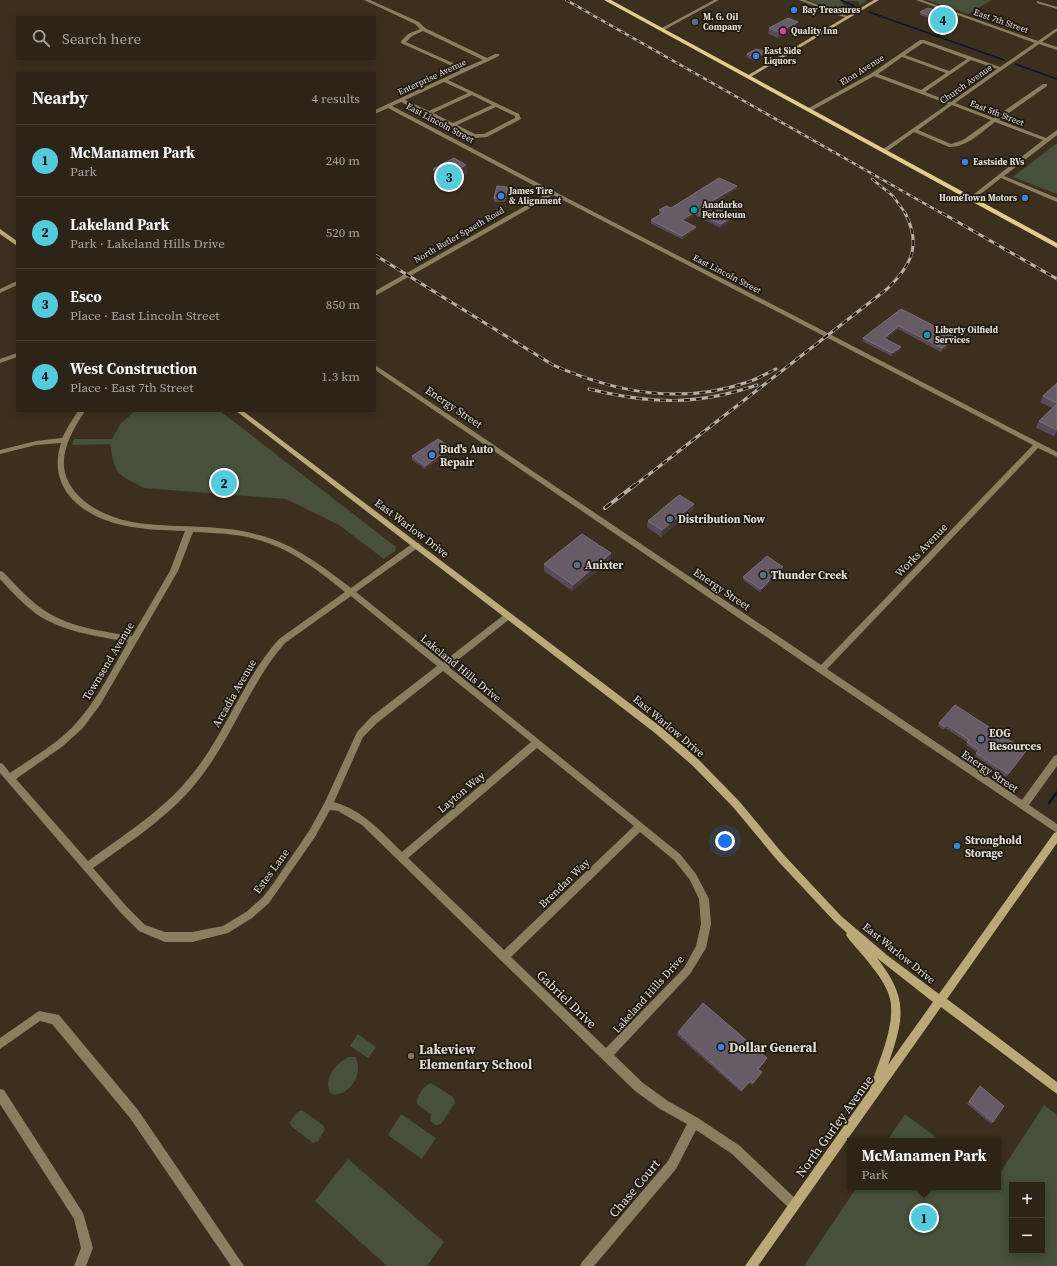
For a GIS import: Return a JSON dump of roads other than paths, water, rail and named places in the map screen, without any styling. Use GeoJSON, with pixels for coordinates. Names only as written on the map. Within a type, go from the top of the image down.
{"type":"FeatureCollection","features":[{"type":"Feature","properties":{"kind":"main road"},"geometry":{"type":"LineString","coordinates":[[608,0],[1057,246]]}},
{"type":"Feature","properties":{"kind":"street"},"geometry":{"type":"LineString","coordinates":[[366,0],[417,23],[423,29],[487,60]]}},
{"type":"Feature","properties":{"kind":"street"},"geometry":{"type":"LineString","coordinates":[[662,29],[717,0]]}},
{"type":"Feature","properties":{"kind":"street"},"geometry":{"type":"LineString","coordinates":[[801,0],[848,17]]}},
{"type":"Feature","properties":{"kind":"street"},"geometry":{"type":"LineString","coordinates":[[747,77],[877,0]]}},
{"type":"Feature","properties":{"kind":"street","name":"East 7th Street"},"geometry":{"type":"LineString","coordinates":[[918,0],[1057,49]]}},
{"type":"Feature","properties":{"kind":"street"},"geometry":{"type":"LineString","coordinates":[[1039,2],[1057,8]]}},
{"type":"Feature","properties":{"kind":"street"},"geometry":{"type":"LineString","coordinates":[[423,29],[410,35],[403,42],[464,70]]}},
{"type":"Feature","properties":{"kind":"street","name":"Church Avenue"},"geometry":{"type":"LineString","coordinates":[[884,151],[1057,29]]}},
{"type":"Feature","properties":{"kind":"street","name":"Elon Avenue"},"geometry":{"type":"LineString","coordinates":[[809,110],[874,74],[922,41],[971,58]]}},
{"type":"Feature","properties":{"kind":"street","name":"Enterprise Avenue"},"geometry":{"type":"LineString","coordinates":[[376,112],[497,55]]}},
{"type":"Feature","properties":{"kind":"street"},"geometry":{"type":"LineString","coordinates":[[901,55],[950,73]]}},
{"type":"Feature","properties":{"kind":"street"},"geometry":{"type":"LineString","coordinates":[[921,92],[971,58],[1000,69]]}},
{"type":"Feature","properties":{"kind":"street","name":"East 5th Street"},"geometry":{"type":"LineString","coordinates":[[874,74],[1047,140]]}},
{"type":"Feature","properties":{"kind":"street"},"geometry":{"type":"LineString","coordinates":[[402,100],[474,136],[480,137],[485,136],[518,119],[517,115],[444,80]]}},
{"type":"Feature","properties":{"kind":"street"},"geometry":{"type":"LineString","coordinates":[[914,130],[951,146],[964,141],[1045,84]]}},
{"type":"Feature","properties":{"kind":"street"},"geometry":{"type":"LineString","coordinates":[[429,113],[472,93]]}},
{"type":"Feature","properties":{"kind":"street"},"geometry":{"type":"LineString","coordinates":[[453,125],[496,105]]}},
{"type":"Feature","properties":{"kind":"street","name":"East Lincoln Street"},"geometry":{"type":"LineString","coordinates":[[389,106],[552,193],[1057,455]]}},
{"type":"Feature","properties":{"kind":"street"},"geometry":{"type":"LineString","coordinates":[[971,199],[1057,132]]}},
{"type":"Feature","properties":{"kind":"street"},"geometry":{"type":"LineString","coordinates":[[1000,176],[1057,200]]}},
{"type":"Feature","properties":{"kind":"street","name":"North Butler Spaeth Road"},"geometry":{"type":"LineString","coordinates":[[376,293],[552,193]]}},
{"type":"Feature","properties":{"kind":"street"},"geometry":{"type":"LineString","coordinates":[[0,231],[16,243]]}},
{"type":"Feature","properties":{"kind":"street"},"geometry":{"type":"LineString","coordinates":[[0,291],[16,283]]}},
{"type":"Feature","properties":{"kind":"street"},"geometry":{"type":"LineString","coordinates":[[0,361],[16,355]]}},
{"type":"Feature","properties":{"kind":"street","name":"Energy Street"},"geometry":{"type":"LineString","coordinates":[[376,367],[1057,829]]}},
{"type":"Feature","properties":{"kind":"street","name":"Lakeland Hills Drive"},"geometry":{"type":"LineString","coordinates":[[81,412],[71,425],[60,459],[62,479],[73,495],[88,509],[108,519],[133,526],[235,532],[284,546],[306,558],[351,592],[677,857],[693,877],[704,899],[706,924],[701,948],[687,971],[607,1055]]}},
{"type":"Feature","properties":{"kind":"street","name":"East Warlow Drive"},"geometry":{"type":"LineString","coordinates":[[240,412],[658,730],[696,763],[736,804],[780,857],[838,919],[885,959],[940,1002],[1057,1089]]}},
{"type":"Feature","properties":{"kind":"street"},"geometry":{"type":"LineString","coordinates":[[0,452],[36,443],[65,440]]}},
{"type":"Feature","properties":{"kind":"street","name":"Works Avenue"},"geometry":{"type":"LineString","coordinates":[[821,670],[1037,445]]}},
{"type":"Feature","properties":{"kind":"street","name":"Townsend Avenue"},"geometry":{"type":"LineString","coordinates":[[10,778],[60,743],[79,726],[97,703],[174,571],[190,529]]}},
{"type":"Feature","properties":{"kind":"street","name":"Arcadia Avenue"},"geometry":{"type":"LineString","coordinates":[[87,867],[156,815],[178,796],[196,776],[214,751],[269,655],[282,641],[416,545]]}},
{"type":"Feature","properties":{"kind":"street"},"geometry":{"type":"LineString","coordinates":[[0,574],[21,596],[45,615],[70,626],[134,640]]}},
{"type":"Feature","properties":{"kind":"street","name":"Estes Lane"},"geometry":{"type":"LineString","coordinates":[[0,767],[124,910],[142,928],[165,937],[192,936],[225,930],[249,916],[266,900],[312,834],[328,805],[360,735],[374,720],[508,616]]}},
{"type":"Feature","properties":{"kind":"street","name":"Layton Way"},"geometry":{"type":"LineString","coordinates":[[402,858],[536,743]]}},
{"type":"Feature","properties":{"kind":"street"},"geometry":{"type":"LineString","coordinates":[[1023,806],[1057,759]]}},
{"type":"Feature","properties":{"kind":"street","name":"Gabriel Drive"},"geometry":{"type":"LineString","coordinates":[[328,805],[340,808],[365,822],[639,1087],[664,1105],[694,1122],[736,1150],[794,1205]]}},
{"type":"Feature","properties":{"kind":"street","name":"Brendan Way"},"geometry":{"type":"LineString","coordinates":[[504,957],[640,826]]}},
{"type":"Feature","properties":{"kind":"street","name":"North Gurley Avenue"},"geometry":{"type":"LineString","coordinates":[[751,1266],[1057,836]]}},
{"type":"Feature","properties":{"kind":"street"},"geometry":{"type":"LineString","coordinates":[[838,919],[873,962],[890,987],[895,1000],[896,1022],[873,1095]]}},
{"type":"Feature","properties":{"kind":"street"},"geometry":{"type":"LineString","coordinates":[[0,1044],[39,1016],[55,1019],[134,1114],[238,1266]]}},
{"type":"Feature","properties":{"kind":"street"},"geometry":{"type":"LineString","coordinates":[[0,1094],[79,1217],[87,1248],[80,1266]]}},
{"type":"Feature","properties":{"kind":"street","name":"Chase Court"},"geometry":{"type":"LineString","coordinates":[[586,1266],[672,1165],[694,1122]]}},
{"type":"Feature","properties":{"kind":"waterway"},"geometry":{"type":"LineString","coordinates":[[841,0],[854,6]]}},
{"type":"Feature","properties":{"kind":"waterway"},"geometry":{"type":"LineString","coordinates":[[869,12],[936,36]]}},
{"type":"Feature","properties":{"kind":"waterway"},"geometry":{"type":"LineString","coordinates":[[936,36],[942,33]]}},
{"type":"Feature","properties":{"kind":"waterway"},"geometry":{"type":"LineString","coordinates":[[936,36],[1004,60]]}},
{"type":"Feature","properties":{"kind":"waterway"},"geometry":{"type":"LineString","coordinates":[[1015,64],[1057,79]]}},
{"type":"Feature","properties":{"kind":"waterway"},"geometry":{"type":"LineString","coordinates":[[1049,803],[1057,792]]}},
{"type":"Feature","properties":{"kind":"railway"},"geometry":{"type":"LineString","coordinates":[[566,0],[943,214]]}},
{"type":"Feature","properties":{"kind":"railway"},"geometry":{"type":"LineString","coordinates":[[872,179],[893,196],[906,214]]}},
{"type":"Feature","properties":{"kind":"railway"},"geometry":{"type":"LineString","coordinates":[[634,486],[887,289],[902,272],[908,263],[911,254],[913,235],[905,213]]}},
{"type":"Feature","properties":{"kind":"railway"},"geometry":{"type":"LineString","coordinates":[[942,213],[1057,279]]}},
{"type":"Feature","properties":{"kind":"railway"},"geometry":{"type":"LineString","coordinates":[[376,256],[553,365],[601,383],[649,393],[698,393],[723,389],[748,382],[776,369]]}},
{"type":"Feature","properties":{"kind":"railway"},"geometry":{"type":"LineString","coordinates":[[589,389],[633,398],[673,400],[714,397],[757,385]]}},
{"type":"Feature","properties":{"kind":"railway"},"geometry":{"type":"LineString","coordinates":[[605,508],[635,485]]}},
{"type":"Feature","properties":{"kind":"place","name":"Bay Treasures"},"geometry":{"type":"Point","coordinates":[794,10]}},
{"type":"Feature","properties":{"kind":"place","name":"West Construction"},"geometry":{"type":"Point","coordinates":[943,20]}},
{"type":"Feature","properties":{"kind":"place","name":"M. G. Oil Company"},"geometry":{"type":"Point","coordinates":[695,22]}},
{"type":"Feature","properties":{"kind":"place","name":"Quality Inn"},"geometry":{"type":"Point","coordinates":[783,31]}},
{"type":"Feature","properties":{"kind":"place","name":"East Side Liquors"},"geometry":{"type":"Point","coordinates":[756,56]}},
{"type":"Feature","properties":{"kind":"place","name":"Eastside RVs"},"geometry":{"type":"Point","coordinates":[965,162]}},
{"type":"Feature","properties":{"kind":"place","name":"Esco"},"geometry":{"type":"Point","coordinates":[449,177]}},
{"type":"Feature","properties":{"kind":"place","name":"James Tire & Alignment"},"geometry":{"type":"Point","coordinates":[501,196]}},
{"type":"Feature","properties":{"kind":"place","name":"HomeTown Motors"},"geometry":{"type":"Point","coordinates":[1025,198]}},
{"type":"Feature","properties":{"kind":"place","name":"Anadarko Petroleum"},"geometry":{"type":"Point","coordinates":[694,210]}},
{"type":"Feature","properties":{"kind":"place","name":"Liberty Oilfield Services"},"geometry":{"type":"Point","coordinates":[927,335]}},
{"type":"Feature","properties":{"kind":"place","name":"Bud's Auto Repair"},"geometry":{"type":"Point","coordinates":[432,455]}},
{"type":"Feature","properties":{"kind":"place","name":"Lakeland Park"},"geometry":{"type":"Point","coordinates":[224,483]}},
{"type":"Feature","properties":{"kind":"place","name":"Distribution Now"},"geometry":{"type":"Point","coordinates":[670,519]}},
{"type":"Feature","properties":{"kind":"place","name":"Anixter"},"geometry":{"type":"Point","coordinates":[577,565]}},
{"type":"Feature","properties":{"kind":"place","name":"Thunder Creek"},"geometry":{"type":"Point","coordinates":[763,575]}},
{"type":"Feature","properties":{"kind":"place","name":"EOG Resources"},"geometry":{"type":"Point","coordinates":[981,739]}},
{"type":"Feature","properties":{"kind":"place","name":"Stronghold Storage"},"geometry":{"type":"Point","coordinates":[957,846]}},
{"type":"Feature","properties":{"kind":"place","name":"Dollar General"},"geometry":{"type":"Point","coordinates":[721,1047]}},
{"type":"Feature","properties":{"kind":"place","name":"Lakeview Elementary School"},"geometry":{"type":"Point","coordinates":[411,1056]}},
{"type":"Feature","properties":{"kind":"place","name":"McManamen Park"},"geometry":{"type":"Point","coordinates":[924,1218]}}]}
